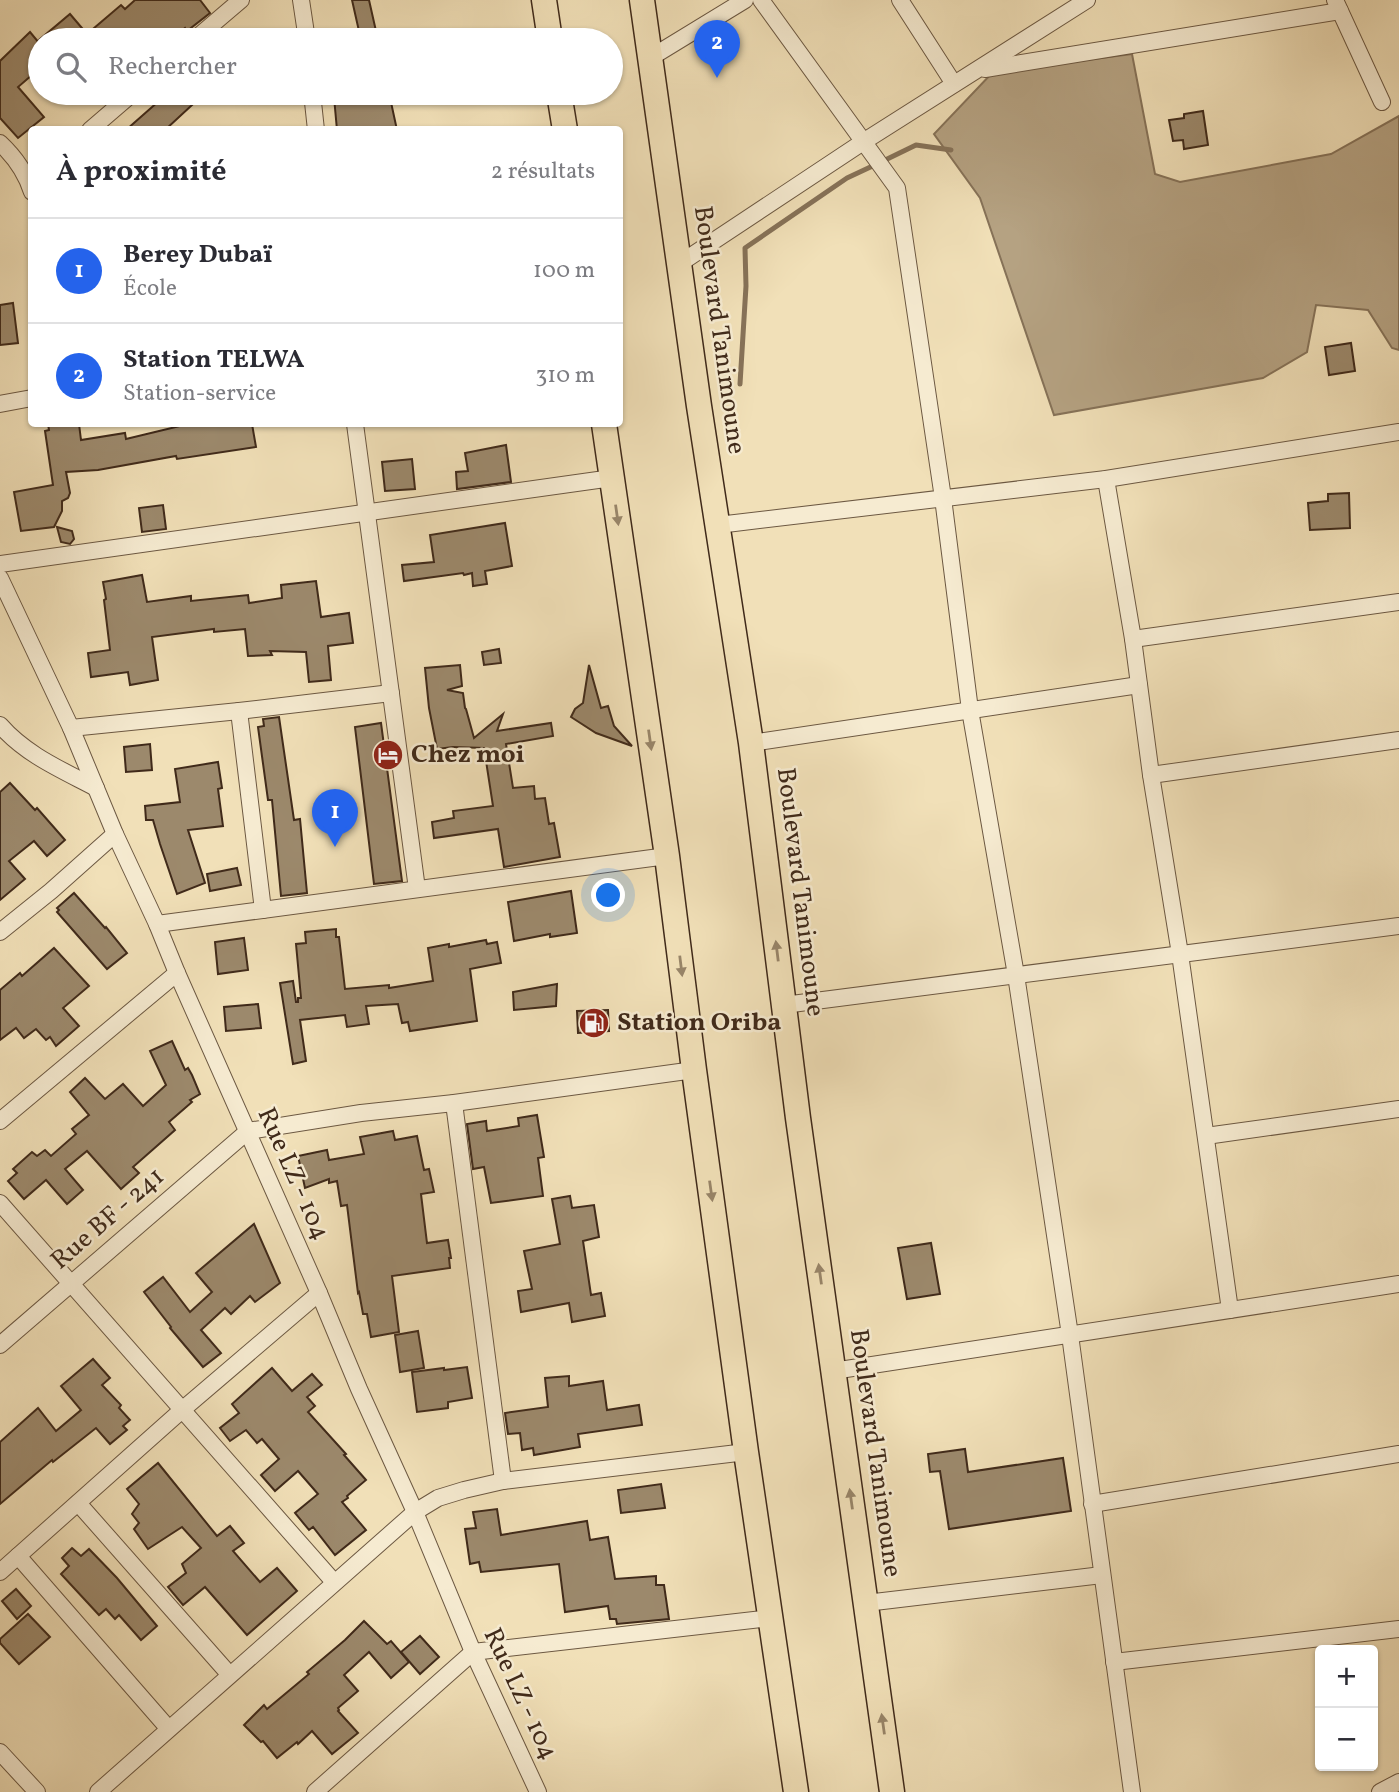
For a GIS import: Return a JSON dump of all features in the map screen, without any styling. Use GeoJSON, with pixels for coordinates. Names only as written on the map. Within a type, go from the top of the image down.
{"type":"FeatureCollection","features":[{"type":"Feature","properties":{"kind":"main road"},"geometry":{"type":"LineString","coordinates":[[544,0],[548,28]]}},
{"type":"Feature","properties":{"kind":"main road","name":"Boulevard Tanimoune"},"geometry":{"type":"LineString","coordinates":[[642,0],[751,743],[833,1371],[892,1792]]}},
{"type":"Feature","properties":{"kind":"main road"},"geometry":{"type":"LineString","coordinates":[[561,105],[564,126]]}},
{"type":"Feature","properties":{"kind":"main road"},"geometry":{"type":"LineString","coordinates":[[604,427],[667,856],[746,1452],[796,1792]]}},
{"type":"Feature","properties":{"kind":"street"},"geometry":{"type":"LineString","coordinates":[[208,28],[241,0]]}},
{"type":"Feature","properties":{"kind":"street"},"geometry":{"type":"LineString","coordinates":[[301,0],[305,28]]}},
{"type":"Feature","properties":{"kind":"street"},"geometry":{"type":"LineString","coordinates":[[650,58],[746,0]]}},
{"type":"Feature","properties":{"kind":"street"},"geometry":{"type":"LineString","coordinates":[[761,0],[897,188],[943,498],[970,710],[1016,975],[1070,1335],[1132,1792]]}},
{"type":"Feature","properties":{"kind":"street"},"geometry":{"type":"LineString","coordinates":[[900,0],[954,84]]}},
{"type":"Feature","properties":{"kind":"street"},"geometry":{"type":"LineString","coordinates":[[679,264],[863,142],[1087,0]]}},
{"type":"Feature","properties":{"kind":"street"},"geometry":{"type":"LineString","coordinates":[[976,71],[1338,6],[1382,102]]}},
{"type":"Feature","properties":{"kind":"street"},"geometry":{"type":"LineString","coordinates":[[95,126],[119,105]]}},
{"type":"Feature","properties":{"kind":"street"},"geometry":{"type":"LineString","coordinates":[[313,105],[316,126]]}},
{"type":"Feature","properties":{"kind":"street"},"geometry":{"type":"LineString","coordinates":[[0,143],[19,164],[28,180]]}},
{"type":"Feature","properties":{"kind":"street"},"geometry":{"type":"LineString","coordinates":[[0,404],[28,399]]}},
{"type":"Feature","properties":{"kind":"street"},"geometry":{"type":"LineString","coordinates":[[355,427],[417,889]]}},
{"type":"Feature","properties":{"kind":"street"},"geometry":{"type":"LineString","coordinates":[[718,525],[1107,479],[1399,432]]}},
{"type":"Feature","properties":{"kind":"street"},"geometry":{"type":"LineString","coordinates":[[0,564],[612,478]]}},
{"type":"Feature","properties":{"kind":"street"},"geometry":{"type":"LineString","coordinates":[[1107,479],[1180,954],[1230,1310]]}},
{"type":"Feature","properties":{"kind":"street","name":"Rue LZ - 104"},"geometry":{"type":"LineString","coordinates":[[0,579],[71,728],[115,834],[415,1511],[473,1652],[535,1790]]}},
{"type":"Feature","properties":{"kind":"street"},"geometry":{"type":"LineString","coordinates":[[1133,639],[1399,602]]}},
{"type":"Feature","properties":{"kind":"street"},"geometry":{"type":"LineString","coordinates":[[751,743],[1139,685]]}},
{"type":"Feature","properties":{"kind":"street"},"geometry":{"type":"LineString","coordinates":[[71,728],[391,693]]}},
{"type":"Feature","properties":{"kind":"street"},"geometry":{"type":"LineString","coordinates":[[239,711],[263,910]]}},
{"type":"Feature","properties":{"kind":"street"},"geometry":{"type":"LineString","coordinates":[[0,726],[32,754],[96,788]]}},
{"type":"Feature","properties":{"kind":"street"},"geometry":{"type":"LineString","coordinates":[[1151,775],[1399,740]]}},
{"type":"Feature","properties":{"kind":"street"},"geometry":{"type":"LineString","coordinates":[[0,933],[115,834]]}},
{"type":"Feature","properties":{"kind":"street"},"geometry":{"type":"LineString","coordinates":[[157,924],[667,856]]}},
{"type":"Feature","properties":{"kind":"street"},"geometry":{"type":"LineString","coordinates":[[784,1004],[1399,926]]}},
{"type":"Feature","properties":{"kind":"street"},"geometry":{"type":"LineString","coordinates":[[0,1121],[177,973]]}},
{"type":"Feature","properties":{"kind":"street"},"geometry":{"type":"LineString","coordinates":[[248,1131],[361,1113],[694,1070]]}},
{"type":"Feature","properties":{"kind":"street"},"geometry":{"type":"LineString","coordinates":[[454,1102],[503,1481]]}},
{"type":"Feature","properties":{"kind":"street"},"geometry":{"type":"LineString","coordinates":[[1206,1136],[1399,1109]]}},
{"type":"Feature","properties":{"kind":"street","name":"Rue BF - 241"},"geometry":{"type":"LineString","coordinates":[[0,1345],[248,1131]]}},
{"type":"Feature","properties":{"kind":"street"},"geometry":{"type":"LineString","coordinates":[[0,1203],[334,1582]]}},
{"type":"Feature","properties":{"kind":"street"},"geometry":{"type":"LineString","coordinates":[[833,1371],[1399,1284]]}},
{"type":"Feature","properties":{"kind":"street"},"geometry":{"type":"LineString","coordinates":[[0,1572],[182,1410],[319,1293]]}},
{"type":"Feature","properties":{"kind":"street"},"geometry":{"type":"LineString","coordinates":[[98,1792],[415,1511],[438,1498],[503,1481],[746,1452]]}},
{"type":"Feature","properties":{"kind":"street"},"geometry":{"type":"LineString","coordinates":[[1092,1504],[1399,1454]]}},
{"type":"Feature","properties":{"kind":"street"},"geometry":{"type":"LineString","coordinates":[[78,1503],[229,1674]]}},
{"type":"Feature","properties":{"kind":"street"},"geometry":{"type":"LineString","coordinates":[[18,1556],[168,1728]]}},
{"type":"Feature","properties":{"kind":"street"},"geometry":{"type":"LineString","coordinates":[[866,1603],[1102,1575]]}},
{"type":"Feature","properties":{"kind":"street"},"geometry":{"type":"LineString","coordinates":[[315,1792],[473,1652],[771,1618]]}},
{"type":"Feature","properties":{"kind":"street"},"geometry":{"type":"LineString","coordinates":[[1114,1662],[1399,1629]]}},
{"type":"Feature","properties":{"kind":"street"},"geometry":{"type":"LineString","coordinates":[[0,1752],[37,1792]]}},
{"type":"Feature","properties":{"kind":"street"},"geometry":{"type":"LineString","coordinates":[[1380,1792],[1399,1782]]}},
{"type":"Feature","properties":{"kind":"shaded area"},"geometry":{"type":"Polygon","coordinates":[[[1132,54],[1155,174],[1180,182],[1331,154],[1399,116],[1399,350],[1392,348],[1368,310],[1316,305],[1307,352],[1263,378],[1054,415],[980,198],[934,134],[993,72],[1132,54]]]}},
{"type":"Feature","properties":{"kind":"building"},"geometry":{"type":"Polygon","coordinates":[[[135,0],[200,0],[210,13],[191,28],[94,28],[121,5],[125,9],[135,0]]]}},
{"type":"Feature","properties":{"kind":"building"},"geometry":{"type":"Polygon","coordinates":[[[352,0],[369,0],[375,28],[358,28],[352,0]]]}},
{"type":"Feature","properties":{"kind":"building"},"geometry":{"type":"Polygon","coordinates":[[[70,14],[82,28],[53,28],[70,14]]]}},
{"type":"Feature","properties":{"kind":"building"},"geometry":{"type":"Polygon","coordinates":[[[28,34],[28,78],[18,87],[28,99],[28,105],[34,105],[44,117],[33,126],[28,126],[28,130],[18,138],[0,118],[0,61],[28,34]]]}},
{"type":"Feature","properties":{"kind":"building"},"geometry":{"type":"Polygon","coordinates":[[[154,105],[192,105],[169,126],[131,126],[154,105]]]}},
{"type":"Feature","properties":{"kind":"building"},"geometry":{"type":"Polygon","coordinates":[[[335,105],[392,105],[396,126],[337,126],[335,105]]]}},
{"type":"Feature","properties":{"kind":"building"},"geometry":{"type":"Polygon","coordinates":[[[1203,111],[1208,145],[1184,149],[1183,140],[1173,141],[1169,120],[1203,111]]]}},
{"type":"Feature","properties":{"kind":"building"},"geometry":{"type":"Polygon","coordinates":[[[13,303],[18,343],[0,345],[0,305],[13,303]]]}},
{"type":"Feature","properties":{"kind":"building"},"geometry":{"type":"Polygon","coordinates":[[[1351,343],[1355,371],[1329,375],[1325,347],[1351,343]]]}},
{"type":"Feature","properties":{"kind":"building"},"geometry":{"type":"Polygon","coordinates":[[[48,427],[79,427],[81,440],[125,433],[126,439],[176,427],[253,427],[256,447],[177,459],[176,456],[98,470],[66,472],[70,493],[68,498],[62,501],[62,511],[54,527],[21,531],[14,492],[53,485],[45,431],[49,430],[48,427]]]}},
{"type":"Feature","properties":{"kind":"building"},"geometry":{"type":"Polygon","coordinates":[[[506,445],[511,482],[457,489],[456,472],[468,471],[465,453],[506,445]]]}},
{"type":"Feature","properties":{"kind":"building"},"geometry":{"type":"Polygon","coordinates":[[[412,459],[415,489],[385,491],[382,462],[412,459]]]}},
{"type":"Feature","properties":{"kind":"building"},"geometry":{"type":"Polygon","coordinates":[[[1349,493],[1350,528],[1310,530],[1308,503],[1328,501],[1328,494],[1349,493]]]}},
{"type":"Feature","properties":{"kind":"building"},"geometry":{"type":"Polygon","coordinates":[[[163,505],[166,529],[142,532],[139,508],[163,505]]]}},
{"type":"Feature","properties":{"kind":"building"},"geometry":{"type":"Polygon","coordinates":[[[505,523],[512,566],[485,571],[487,584],[473,586],[472,573],[404,581],[402,565],[434,562],[430,535],[505,523]]]}},
{"type":"Feature","properties":{"kind":"building"},"geometry":{"type":"Polygon","coordinates":[[[57,527],[72,531],[74,539],[70,544],[61,542],[57,527]]]}},
{"type":"Feature","properties":{"kind":"building"},"geometry":{"type":"Polygon","coordinates":[[[142,575],[147,602],[191,596],[191,601],[248,595],[249,603],[282,598],[281,585],[316,581],[321,617],[349,613],[353,643],[328,646],[331,680],[309,682],[306,652],[270,651],[272,655],[248,656],[245,629],[214,632],[214,629],[152,637],[158,680],[130,685],[128,672],[91,677],[88,653],[110,650],[103,582],[142,575]]]}},
{"type":"Feature","properties":{"kind":"building"},"geometry":{"type":"Polygon","coordinates":[[[499,649],[501,663],[484,665],[482,652],[499,649]]]}},
{"type":"Feature","properties":{"kind":"building"},"geometry":{"type":"Polygon","coordinates":[[[460,665],[462,686],[447,690],[463,693],[474,738],[503,714],[497,731],[551,723],[553,736],[506,744],[513,788],[534,786],[535,799],[545,798],[549,824],[554,823],[560,857],[504,867],[498,829],[434,838],[432,822],[454,818],[453,811],[493,806],[484,748],[437,749],[425,668],[460,665]]]}},
{"type":"Feature","properties":{"kind":"building"},"geometry":{"type":"Polygon","coordinates":[[[589,665],[601,708],[608,706],[614,726],[632,746],[596,733],[571,717],[575,709],[583,703],[589,665]]]}},
{"type":"Feature","properties":{"kind":"building"},"geometry":{"type":"Polygon","coordinates":[[[279,717],[294,820],[300,819],[307,893],[281,896],[272,800],[268,800],[258,727],[264,726],[263,719],[279,717]]]}},
{"type":"Feature","properties":{"kind":"building"},"geometry":{"type":"Polygon","coordinates":[[[381,723],[402,881],[374,884],[355,727],[381,723]]]}},
{"type":"Feature","properties":{"kind":"building"},"geometry":{"type":"Polygon","coordinates":[[[150,744],[152,770],[126,772],[124,747],[150,744]]]}},
{"type":"Feature","properties":{"kind":"building"},"geometry":{"type":"Polygon","coordinates":[[[218,762],[222,788],[218,789],[223,826],[188,830],[205,883],[177,894],[153,820],[146,820],[145,806],[180,802],[175,769],[218,762]]]}},
{"type":"Feature","properties":{"kind":"building"},"geometry":{"type":"Polygon","coordinates":[[[10,783],[65,840],[47,856],[34,841],[9,861],[25,879],[0,900],[0,792],[10,783]]]}},
{"type":"Feature","properties":{"kind":"building"},"geometry":{"type":"Polygon","coordinates":[[[237,868],[241,885],[210,891],[207,874],[237,868]]]}},
{"type":"Feature","properties":{"kind":"building"},"geometry":{"type":"Polygon","coordinates":[[[571,891],[577,933],[550,937],[550,934],[514,941],[508,902],[571,891]]]}},
{"type":"Feature","properties":{"kind":"building"},"geometry":{"type":"Polygon","coordinates":[[[74,893],[127,953],[107,969],[57,912],[57,908],[74,893]]]}},
{"type":"Feature","properties":{"kind":"building"},"geometry":{"type":"Polygon","coordinates":[[[336,929],[345,989],[389,985],[389,988],[433,981],[428,948],[449,944],[449,947],[486,940],[487,944],[497,942],[501,963],[470,969],[477,1021],[410,1031],[408,1022],[402,1023],[398,1004],[366,1006],[369,1024],[347,1027],[345,1015],[300,1020],[306,1061],[293,1064],[280,983],[293,981],[298,1002],[298,998],[301,998],[296,944],[306,943],[305,932],[336,929]]]}},
{"type":"Feature","properties":{"kind":"building"},"geometry":{"type":"Polygon","coordinates":[[[244,938],[248,970],[218,974],[215,942],[244,938]]]}},
{"type":"Feature","properties":{"kind":"building"},"geometry":{"type":"Polygon","coordinates":[[[54,948],[89,986],[63,1008],[79,1026],[56,1046],[50,1037],[46,1040],[36,1029],[24,1038],[16,1028],[0,1040],[0,990],[20,973],[22,976],[54,948]]]}},
{"type":"Feature","properties":{"kind":"building"},"geometry":{"type":"Polygon","coordinates":[[[557,984],[556,1006],[514,1010],[513,992],[557,984]]]}},
{"type":"Feature","properties":{"kind":"building"},"geometry":{"type":"Polygon","coordinates":[[[258,1004],[261,1028],[226,1031],[224,1007],[258,1004]]]}},
{"type":"Feature","properties":{"kind":"building"},"geometry":{"type":"Polygon","coordinates":[[[608,1010],[609,1031],[578,1033],[577,1011],[608,1010]]]}},
{"type":"Feature","properties":{"kind":"building"},"geometry":{"type":"Polygon","coordinates":[[[172,1041],[200,1094],[190,1100],[192,1102],[169,1122],[175,1130],[133,1167],[139,1173],[121,1189],[87,1151],[65,1169],[83,1190],[67,1204],[46,1180],[24,1199],[8,1181],[17,1173],[13,1169],[32,1152],[37,1156],[45,1150],[51,1156],[76,1134],[72,1129],[89,1115],[70,1092],[85,1078],[105,1099],[123,1084],[143,1106],[166,1085],[150,1051],[172,1041]]]}},
{"type":"Feature","properties":{"kind":"building"},"geometry":{"type":"Polygon","coordinates":[[[537,1115],[544,1157],[538,1158],[543,1196],[491,1203],[484,1167],[473,1169],[467,1124],[486,1121],[487,1131],[519,1126],[518,1118],[537,1115]]]}},
{"type":"Feature","properties":{"kind":"building"},"geometry":{"type":"Polygon","coordinates":[[[393,1131],[395,1140],[417,1136],[424,1170],[429,1169],[434,1192],[421,1194],[427,1243],[448,1240],[450,1268],[392,1276],[399,1332],[371,1337],[367,1314],[363,1314],[358,1293],[347,1205],[341,1206],[337,1181],[329,1183],[329,1179],[305,1188],[298,1156],[327,1150],[329,1160],[364,1154],[360,1137],[393,1131]]]}},
{"type":"Feature","properties":{"kind":"building"},"geometry":{"type":"Polygon","coordinates":[[[570,1196],[572,1208],[594,1205],[599,1237],[583,1241],[591,1295],[601,1293],[605,1316],[572,1322],[569,1303],[521,1312],[518,1291],[532,1289],[524,1251],[560,1244],[552,1199],[570,1196]]]}},
{"type":"Feature","properties":{"kind":"building"},"geometry":{"type":"Polygon","coordinates":[[[254,1224],[280,1283],[255,1302],[250,1296],[231,1314],[225,1308],[201,1330],[221,1353],[203,1367],[144,1292],[163,1277],[190,1312],[212,1292],[196,1273],[254,1224]]]}},
{"type":"Feature","properties":{"kind":"building"},"geometry":{"type":"Polygon","coordinates":[[[931,1243],[940,1294],[907,1299],[898,1248],[931,1243]]]}},
{"type":"Feature","properties":{"kind":"building"},"geometry":{"type":"Polygon","coordinates":[[[418,1331],[424,1368],[400,1372],[395,1335],[418,1331]]]}},
{"type":"Feature","properties":{"kind":"building"},"geometry":{"type":"Polygon","coordinates":[[[93,1359],[110,1378],[102,1385],[121,1405],[119,1408],[130,1420],[123,1426],[127,1430],[110,1444],[96,1428],[53,1462],[52,1460],[0,1504],[0,1442],[38,1408],[56,1431],[81,1410],[61,1386],[93,1359]]]}},
{"type":"Feature","properties":{"kind":"building"},"geometry":{"type":"Polygon","coordinates":[[[467,1367],[472,1398],[448,1402],[448,1408],[417,1412],[412,1372],[467,1367]]]}},
{"type":"Feature","properties":{"kind":"building"},"geometry":{"type":"Polygon","coordinates":[[[272,1368],[292,1391],[312,1374],[322,1385],[307,1397],[315,1406],[308,1412],[366,1480],[342,1502],[366,1530],[335,1555],[313,1527],[309,1530],[295,1513],[318,1494],[298,1471],[275,1491],[261,1475],[279,1459],[262,1439],[257,1443],[246,1430],[230,1441],[220,1428],[239,1413],[232,1404],[272,1368]]]}},
{"type":"Feature","properties":{"kind":"building"},"geometry":{"type":"Polygon","coordinates":[[[569,1376],[569,1386],[603,1381],[607,1410],[639,1405],[642,1425],[578,1434],[580,1447],[534,1455],[533,1448],[522,1450],[520,1433],[508,1434],[505,1413],[548,1407],[545,1378],[569,1376]]]}},
{"type":"Feature","properties":{"kind":"building"},"geometry":{"type":"Polygon","coordinates":[[[965,1449],[968,1472],[1063,1458],[1071,1511],[949,1529],[940,1471],[930,1472],[928,1454],[965,1449]]]}},
{"type":"Feature","properties":{"kind":"building"},"geometry":{"type":"Polygon","coordinates":[[[158,1463],[217,1536],[230,1526],[244,1543],[233,1551],[260,1582],[277,1568],[297,1591],[247,1635],[205,1587],[183,1605],[168,1587],[186,1573],[182,1564],[201,1548],[182,1527],[148,1549],[134,1529],[139,1523],[132,1514],[139,1504],[127,1489],[158,1463]]]}},
{"type":"Feature","properties":{"kind":"building"},"geometry":{"type":"Polygon","coordinates":[[[661,1484],[665,1508],[621,1513],[618,1490],[661,1484]]]}},
{"type":"Feature","properties":{"kind":"building"},"geometry":{"type":"Polygon","coordinates":[[[497,1509],[501,1535],[587,1521],[590,1540],[608,1537],[615,1579],[656,1576],[656,1585],[664,1585],[669,1619],[617,1624],[616,1619],[610,1619],[608,1606],[565,1612],[559,1564],[481,1572],[479,1562],[470,1564],[465,1529],[476,1528],[473,1512],[497,1509]]]}},
{"type":"Feature","properties":{"kind":"building"},"geometry":{"type":"Polygon","coordinates":[[[72,1548],[81,1556],[89,1549],[157,1626],[141,1640],[119,1615],[115,1619],[106,1609],[99,1615],[61,1574],[69,1566],[62,1558],[72,1548]]]}},
{"type":"Feature","properties":{"kind":"building"},"geometry":{"type":"Polygon","coordinates":[[[16,1589],[31,1606],[17,1619],[2,1601],[16,1589]]]}},
{"type":"Feature","properties":{"kind":"building"},"geometry":{"type":"Polygon","coordinates":[[[28,1614],[50,1637],[19,1664],[0,1643],[0,1639],[28,1614]]]}},
{"type":"Feature","properties":{"kind":"building"},"geometry":{"type":"Polygon","coordinates":[[[364,1621],[387,1644],[391,1641],[409,1662],[391,1678],[369,1652],[344,1675],[358,1691],[338,1708],[358,1733],[332,1754],[312,1731],[277,1758],[263,1741],[244,1725],[264,1705],[267,1709],[309,1674],[307,1672],[364,1621]]]}},
{"type":"Feature","properties":{"kind":"building"},"geometry":{"type":"Polygon","coordinates":[[[420,1636],[439,1657],[420,1674],[401,1652],[420,1636]]]}},
{"type":"Feature","properties":{"kind":"waterway"},"geometry":{"type":"LineString","coordinates":[[740,384],[746,286],[745,248],[847,178],[916,145],[951,150]]}},
{"type":"Feature","properties":{"kind":"place","name":"Station TELWA"},"geometry":{"type":"Point","coordinates":[717,78]}},
{"type":"Feature","properties":{"kind":"place","name":"Chez moi"},"geometry":{"type":"Point","coordinates":[388,755]}},
{"type":"Feature","properties":{"kind":"place","name":"Berey Dubaï"},"geometry":{"type":"Point","coordinates":[335,847]}},
{"type":"Feature","properties":{"kind":"place","name":"Station Oriba"},"geometry":{"type":"Point","coordinates":[594,1023]}}]}
